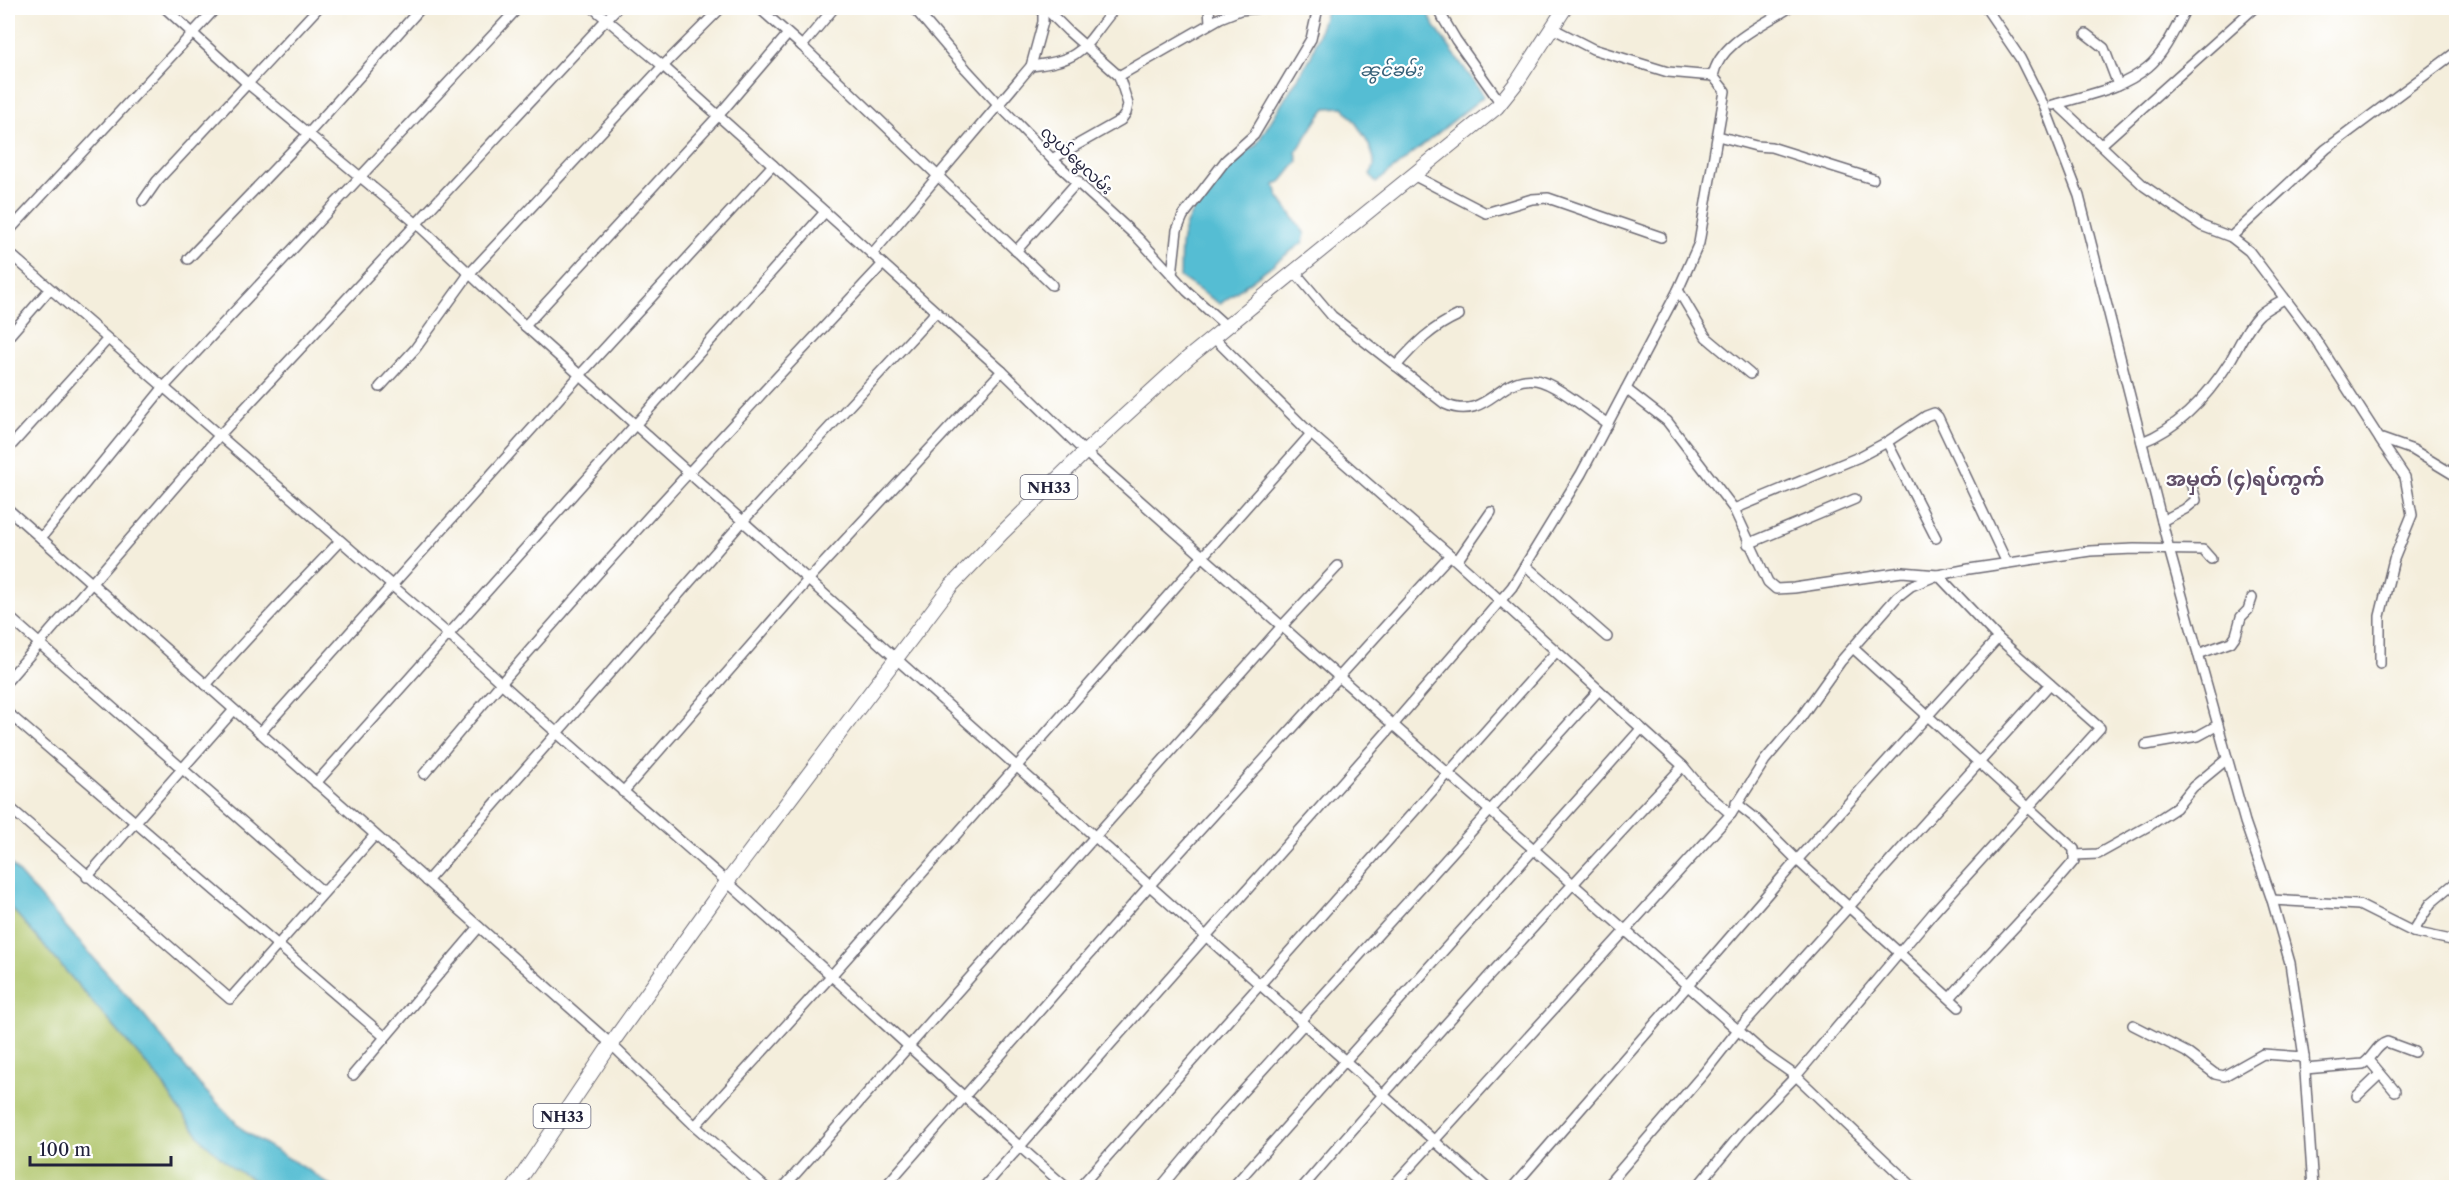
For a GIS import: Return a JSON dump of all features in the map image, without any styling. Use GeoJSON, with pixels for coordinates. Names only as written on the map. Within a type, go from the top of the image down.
{"type":"FeatureCollection","features":[{"type":"Feature","properties":{"kind":"highway","name":"NH33"},"geometry":{"type":"LineString","coordinates":[[514,1188],[611,1044],[727,882],[951,586],[1085,452],[1213,337],[1500,102],[1517,82],[1561,10]]}},
{"type":"Feature","properties":{"kind":"street"},"geometry":{"type":"LineString","coordinates":[[165,8],[247,83],[417,224],[525,326],[1302,1023],[1434,1138],[1487,1188]]}},
{"type":"Feature","properties":{"kind":"street"},"geometry":{"type":"LineString","coordinates":[[8,232],[216,8]]}},
{"type":"Feature","properties":{"kind":"street"},"geometry":{"type":"LineString","coordinates":[[143,201],[156,181],[318,8]]}},
{"type":"Feature","properties":{"kind":"street"},"geometry":{"type":"LineString","coordinates":[[188,260],[308,134],[421,8]]}},
{"type":"Feature","properties":{"kind":"street"},"geometry":{"type":"LineString","coordinates":[[41,538],[163,388],[518,8]]}},
{"type":"Feature","properties":{"kind":"street"},"geometry":{"type":"LineString","coordinates":[[593,8],[663,66],[1002,371],[1085,452],[1766,1055],[1796,1076],[1914,1188]]}},
{"type":"Feature","properties":{"kind":"street"},"geometry":{"type":"LineString","coordinates":[[8,680],[41,644],[90,582],[219,436],[617,8]]}},
{"type":"Feature","properties":{"kind":"street"},"geometry":{"type":"LineString","coordinates":[[380,387],[415,349],[469,274],[663,66],[721,8]]}},
{"type":"Feature","properties":{"kind":"street"},"geometry":{"type":"LineString","coordinates":[[759,8],[802,46],[1052,285]]}},
{"type":"Feature","properties":{"kind":"street"},"geometry":{"type":"LineString","coordinates":[[802,46],[834,8]]}},
{"type":"Feature","properties":{"kind":"street","name":"လွယ်မွေလမ်း"},"geometry":{"type":"LineString","coordinates":[[914,8],[999,105],[1226,326]]}},
{"type":"Feature","properties":{"kind":"street"},"geometry":{"type":"LineString","coordinates":[[1044,8],[1119,76],[1128,104],[1126,113],[1111,126],[1052,159]]}},
{"type":"Feature","properties":{"kind":"street"},"geometry":{"type":"LineString","coordinates":[[872,254],[1030,66],[1043,22],[1044,8]]}},
{"type":"Feature","properties":{"kind":"street"},"geometry":{"type":"LineString","coordinates":[[1030,66],[1058,63],[1076,55],[1116,8]]}},
{"type":"Feature","properties":{"kind":"street"},"geometry":{"type":"LineString","coordinates":[[1209,8],[1210,23]]}},
{"type":"Feature","properties":{"kind":"street"},"geometry":{"type":"LineString","coordinates":[[1119,76],[1210,23],[1240,10],[1259,8]]}},
{"type":"Feature","properties":{"kind":"street"},"geometry":{"type":"LineString","coordinates":[[1172,275],[1177,230],[1183,216],[1226,160],[1254,135],[1311,39],[1318,8]]}},
{"type":"Feature","properties":{"kind":"street"},"geometry":{"type":"LineString","coordinates":[[1437,8],[1456,40],[1500,102]]}},
{"type":"Feature","properties":{"kind":"street"},"geometry":{"type":"LineString","coordinates":[[983,1188],[1501,602],[1526,566],[1608,424],[1678,290],[1699,243],[1725,91],[1713,76],[1714,68],[1728,49],[1789,8]]}},
{"type":"Feature","properties":{"kind":"street"},"geometry":{"type":"LineString","coordinates":[[1986,8],[2020,58],[2045,108],[2079,196],[2169,549],[2245,822],[2272,900],[2290,963],[2304,1056],[2313,1188]]}},
{"type":"Feature","properties":{"kind":"street"},"geometry":{"type":"LineString","coordinates":[[2045,108],[2118,85],[2150,66],[2169,39],[2186,8]]}},
{"type":"Feature","properties":{"kind":"street"},"geometry":{"type":"LineString","coordinates":[[2101,145],[2254,8]]}},
{"type":"Feature","properties":{"kind":"street"},"geometry":{"type":"LineString","coordinates":[[1552,28],[1593,49],[1668,72],[1713,76]]}},
{"type":"Feature","properties":{"kind":"street"},"geometry":{"type":"LineString","coordinates":[[525,326],[718,116],[789,34]]}},
{"type":"Feature","properties":{"kind":"street"},"geometry":{"type":"LineString","coordinates":[[2086,34],[2104,48],[2118,85]]}},
{"type":"Feature","properties":{"kind":"street"},"geometry":{"type":"LineString","coordinates":[[2232,237],[2326,149],[2457,52]]}},
{"type":"Feature","properties":{"kind":"street"},"geometry":{"type":"LineString","coordinates":[[2056,104],[2144,186],[2202,226],[2232,237],[2249,251],[2335,366],[2405,477],[2412,515],[2394,559],[2380,616],[2380,664]]}},
{"type":"Feature","properties":{"kind":"street"},"geometry":{"type":"LineString","coordinates":[[1718,136],[1756,147],[1771,147],[1874,179]]}},
{"type":"Feature","properties":{"kind":"street"},"geometry":{"type":"LineString","coordinates":[[260,733],[580,375],[773,165]]}},
{"type":"Feature","properties":{"kind":"street"},"geometry":{"type":"LineString","coordinates":[[1413,175],[1486,213],[1532,199],[1548,198],[1661,237]]}},
{"type":"Feature","properties":{"kind":"street"},"geometry":{"type":"LineString","coordinates":[[1016,251],[1078,181]]}},
{"type":"Feature","properties":{"kind":"street"},"geometry":{"type":"LineString","coordinates":[[316,783],[825,212]]}},
{"type":"Feature","properties":{"kind":"street"},"geometry":{"type":"LineString","coordinates":[[8,252],[448,634],[500,683],[727,882],[1067,1188]]}},
{"type":"Feature","properties":{"kind":"street"},"geometry":{"type":"LineString","coordinates":[[424,774],[500,683],[688,472],[883,264]]}},
{"type":"Feature","properties":{"kind":"street"},"geometry":{"type":"LineString","coordinates":[[1294,271],[1332,316],[1445,404],[1456,409],[1468,410],[1480,406],[1519,382],[1534,380],[1548,384],[1608,424]]}},
{"type":"Feature","properties":{"kind":"street"},"geometry":{"type":"LineString","coordinates":[[8,337],[50,290]]}},
{"type":"Feature","properties":{"kind":"street"},"geometry":{"type":"LineString","coordinates":[[1678,290],[1706,337],[1750,374]]}},
{"type":"Feature","properties":{"kind":"street"},"geometry":{"type":"LineString","coordinates":[[2142,442],[2177,422],[2198,401],[2225,368],[2260,314],[2284,299]]}},
{"type":"Feature","properties":{"kind":"street"},"geometry":{"type":"LineString","coordinates":[[427,881],[743,521],[936,312]]}},
{"type":"Feature","properties":{"kind":"street"},"geometry":{"type":"LineString","coordinates":[[1396,366],[1420,339],[1443,322],[1459,315]]}},
{"type":"Feature","properties":{"kind":"street"},"geometry":{"type":"LineString","coordinates":[[1213,337],[1311,435],[1453,558],[1683,766],[1702,790],[1731,814]]}},
{"type":"Feature","properties":{"kind":"street"},"geometry":{"type":"LineString","coordinates":[[8,449],[107,340]]}},
{"type":"Feature","properties":{"kind":"street"},"geometry":{"type":"LineString","coordinates":[[623,792],[808,580],[1002,371]]}},
{"type":"Feature","properties":{"kind":"street"},"geometry":{"type":"LineString","coordinates":[[1626,389],[1667,421],[1734,509],[1748,544],[1768,582],[1776,589],[1902,572],[1938,576],[1998,638],[2100,728],[1900,951],[1796,1076],[1743,1131],[1696,1188]]}},
{"type":"Feature","properties":{"kind":"street"},"geometry":{"type":"LineString","coordinates":[[1734,509],[1858,457],[1934,413],[1938,417],[2007,563]]}},
{"type":"Feature","properties":{"kind":"street"},"geometry":{"type":"LineString","coordinates":[[696,1126],[1311,435]]}},
{"type":"Feature","properties":{"kind":"street"},"geometry":{"type":"LineString","coordinates":[[2379,438],[2413,450],[2457,476]]}},
{"type":"Feature","properties":{"kind":"street"},"geometry":{"type":"LineString","coordinates":[[1887,442],[1936,538]]}},
{"type":"Feature","properties":{"kind":"street"},"geometry":{"type":"LineString","coordinates":[[2162,521],[2186,509],[2196,500],[2190,480]]}},
{"type":"Feature","properties":{"kind":"street"},"geometry":{"type":"LineString","coordinates":[[1748,544],[1855,499]]}},
{"type":"Feature","properties":{"kind":"street"},"geometry":{"type":"LineString","coordinates":[[8,509],[611,1044],[696,1126],[766,1188]]}},
{"type":"Feature","properties":{"kind":"street"},"geometry":{"type":"LineString","coordinates":[[884,1188],[1149,886],[1339,677],[1453,558],[1491,512]]}},
{"type":"Feature","properties":{"kind":"street"},"geometry":{"type":"LineString","coordinates":[[206,685],[246,638],[271,615],[340,541]]}},
{"type":"Feature","properties":{"kind":"street"},"geometry":{"type":"LineString","coordinates":[[1391,1188],[1434,1138],[1626,932],[1731,814],[1765,760],[1853,648],[1904,591],[1938,576],[2090,550],[2203,550],[2211,559]]}},
{"type":"Feature","properties":{"kind":"street"},"geometry":{"type":"LineString","coordinates":[[783,1188],[1282,626],[1338,566]]}},
{"type":"Feature","properties":{"kind":"street"},"geometry":{"type":"LineString","coordinates":[[1526,566],[1607,637]]}},
{"type":"Feature","properties":{"kind":"street"},"geometry":{"type":"LineString","coordinates":[[2198,654],[2231,642],[2236,635],[2241,616],[2248,610],[2252,598]]}},
{"type":"Feature","properties":{"kind":"street"},"geometry":{"type":"LineString","coordinates":[[8,616],[323,892]]}},
{"type":"Feature","properties":{"kind":"street"},"geometry":{"type":"LineString","coordinates":[[1512,1188],[1797,860],[1998,638]]}},
{"type":"Feature","properties":{"kind":"street"},"geometry":{"type":"LineString","coordinates":[[1853,648],[2074,849],[2074,861],[1988,953],[1950,998]]}},
{"type":"Feature","properties":{"kind":"street"},"geometry":{"type":"LineString","coordinates":[[1079,1188],[1556,652]]}},
{"type":"Feature","properties":{"kind":"street"},"geometry":{"type":"LineString","coordinates":[[1605,1188],[1738,1030],[2050,684]]}},
{"type":"Feature","properties":{"kind":"street"},"geometry":{"type":"LineString","coordinates":[[1160,1188],[1302,1023],[1599,690]]}},
{"type":"Feature","properties":{"kind":"street"},"geometry":{"type":"LineString","coordinates":[[87,877],[234,710]]}},
{"type":"Feature","properties":{"kind":"street"},"geometry":{"type":"LineString","coordinates":[[8,714],[385,1037]]}},
{"type":"Feature","properties":{"kind":"street"},"geometry":{"type":"LineString","coordinates":[[2146,744],[2198,736],[2218,725]]}},
{"type":"Feature","properties":{"kind":"street"},"geometry":{"type":"LineString","coordinates":[[1232,1188],[1641,729]]}},
{"type":"Feature","properties":{"kind":"street"},"geometry":{"type":"LineString","coordinates":[[2075,855],[2098,854],[2159,819],[2176,808],[2193,787],[2227,759]]}},
{"type":"Feature","properties":{"kind":"street"},"geometry":{"type":"LineString","coordinates":[[1302,1188],[1382,1094],[1572,884],[1683,766]]}},
{"type":"Feature","properties":{"kind":"street"},"geometry":{"type":"LineString","coordinates":[[1736,803],[1959,1007]]}},
{"type":"Feature","properties":{"kind":"street"},"geometry":{"type":"LineString","coordinates":[[8,806],[230,999],[375,835]]}},
{"type":"Feature","properties":{"kind":"street"},"geometry":{"type":"LineString","coordinates":[[2413,933],[2431,903],[2455,883]]}},
{"type":"Feature","properties":{"kind":"street"},"geometry":{"type":"LineString","coordinates":[[2272,900],[2359,905],[2413,933],[2457,941]]}},
{"type":"Feature","properties":{"kind":"street"},"geometry":{"type":"LineString","coordinates":[[353,1075],[479,927]]}},
{"type":"Feature","properties":{"kind":"street"},"geometry":{"type":"LineString","coordinates":[[2133,1025],[2186,1052],[2215,1074],[2224,1076],[2263,1054],[2304,1056]]}},
{"type":"Feature","properties":{"kind":"street"},"geometry":{"type":"LineString","coordinates":[[2305,1069],[2355,1065],[2369,1060],[2382,1043],[2387,1042],[2414,1052]]}},
{"type":"Feature","properties":{"kind":"street"},"geometry":{"type":"LineString","coordinates":[[2369,1060],[2395,1091]]}},
{"type":"Feature","properties":{"kind":"street"},"geometry":{"type":"LineString","coordinates":[[2357,1096],[2380,1074]]}},
{"type":"Feature","properties":{"kind":"green space"},"geometry":{"type":"Polygon","coordinates":[[[8,904],[160,1080],[205,1143],[266,1187],[8,1187],[8,904]]]}},
{"type":"Feature","properties":{"kind":"water","name":"ၼွင်ၶမ်း"},"geometry":{"type":"Polygon","coordinates":[[[1327,8],[1427,8],[1433,24],[1484,96],[1376,183],[1370,174],[1374,166],[1372,152],[1358,127],[1343,107],[1326,108],[1296,152],[1298,161],[1282,181],[1275,185],[1278,196],[1305,234],[1303,242],[1220,304],[1180,277],[1182,235],[1204,195],[1235,161],[1256,145],[1311,57],[1327,8]]]}},
{"type":"Feature","properties":{"kind":"water"},"geometry":{"type":"Polygon","coordinates":[[[8,861],[144,1015],[199,1084],[245,1132],[332,1187],[266,1187],[233,1168],[205,1143],[160,1080],[8,904],[8,861]]]}},
{"type":"Feature","properties":{"kind":"district","name":"အမှတ် (၄)ရပ်ကွက်"},"geometry":{"type":"Point","coordinates":[2245,479]}}]}
